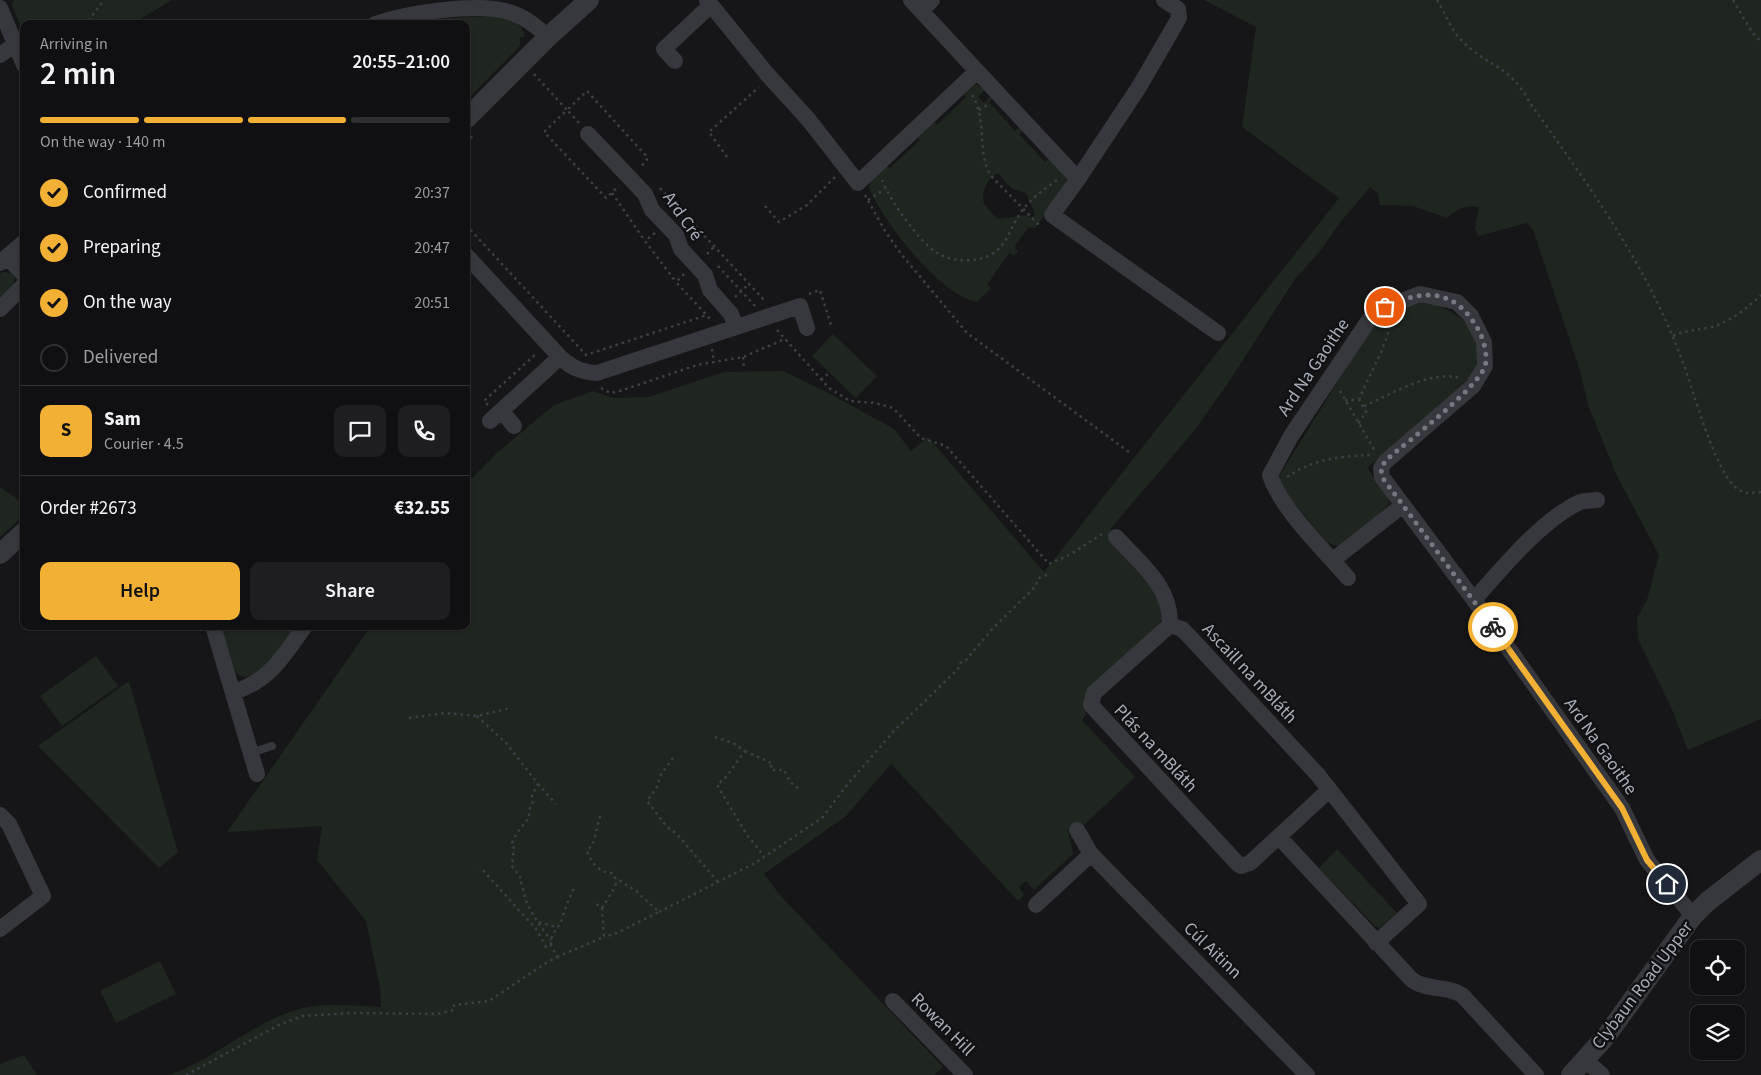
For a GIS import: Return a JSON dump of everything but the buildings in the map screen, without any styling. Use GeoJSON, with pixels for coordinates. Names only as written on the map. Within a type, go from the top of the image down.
{"type":"FeatureCollection","features":[{"type":"Feature","properties":{"kind":"street"},"geometry":{"type":"LineString","coordinates":[[470,115],[548,37],[589,0]]}},
{"type":"Feature","properties":{"kind":"street"},"geometry":{"type":"LineString","coordinates":[[1164,0],[1178,9],[1179,18],[1139,87],[1073,174],[1052,215],[1218,333]]}},
{"type":"Feature","properties":{"kind":"street"},"geometry":{"type":"LineString","coordinates":[[675,61],[664,49],[709,2],[770,77],[808,119],[858,183],[977,72]]}},
{"type":"Feature","properties":{"kind":"street"},"geometry":{"type":"LineString","coordinates":[[921,4],[977,72],[1073,174]]}},
{"type":"Feature","properties":{"kind":"street"},"geometry":{"type":"LineString","coordinates":[[0,8],[20,57]]}},
{"type":"Feature","properties":{"kind":"street"},"geometry":{"type":"LineString","coordinates":[[392,20],[428,12],[482,8],[497,10],[526,19],[548,37]]}},
{"type":"Feature","properties":{"kind":"street"},"geometry":{"type":"LineString","coordinates":[[0,55],[14,45]]}},
{"type":"Feature","properties":{"kind":"street","name":"Ard Cré"},"geometry":{"type":"LineString","coordinates":[[588,134],[644,194],[652,210],[676,235],[681,249],[705,275],[710,290],[731,314],[736,327]]}},
{"type":"Feature","properties":{"kind":"street"},"geometry":{"type":"LineString","coordinates":[[20,246],[4,260],[20,272]]}},
{"type":"Feature","properties":{"kind":"street"},"geometry":{"type":"LineString","coordinates":[[470,259],[560,358],[576,370],[598,373],[765,316],[800,306],[807,328]]}},
{"type":"Feature","properties":{"kind":"street"},"geometry":{"type":"LineString","coordinates":[[0,309],[20,289]]}},
{"type":"Feature","properties":{"kind":"street","name":"Ard Na Gaoithe"},"geometry":{"type":"LineString","coordinates":[[1273,486],[1270,475],[1291,436],[1375,311],[1420,294],[1457,302],[1471,316],[1484,342],[1486,366],[1472,386],[1386,460],[1381,468],[1382,477],[1474,600],[1622,808],[1647,860],[1693,916]]}},
{"type":"Feature","properties":{"kind":"street"},"geometry":{"type":"LineString","coordinates":[[514,426],[496,416],[560,358]]}},
{"type":"Feature","properties":{"kind":"street"},"geometry":{"type":"LineString","coordinates":[[1273,486],[1348,578]]}},
{"type":"Feature","properties":{"kind":"street"},"geometry":{"type":"LineString","coordinates":[[1474,600],[1501,569],[1560,513],[1580,502],[1597,500]]}},
{"type":"Feature","properties":{"kind":"street"},"geometry":{"type":"LineString","coordinates":[[1333,560],[1403,505]]}},
{"type":"Feature","properties":{"kind":"street"},"geometry":{"type":"LineString","coordinates":[[0,554],[20,536]]}},
{"type":"Feature","properties":{"kind":"street"},"geometry":{"type":"LineString","coordinates":[[1116,536],[1162,588],[1167,598],[1170,625]]}},
{"type":"Feature","properties":{"kind":"street","name":"Ascaill na mBláth"},"geometry":{"type":"LineString","coordinates":[[1170,625],[1182,628],[1329,790],[1419,904],[1376,943]]}},
{"type":"Feature","properties":{"kind":"street","name":"Plás na mBláth"},"geometry":{"type":"LineString","coordinates":[[1170,625],[1094,693],[1091,705],[1237,864],[1246,865],[1278,837]]}},
{"type":"Feature","properties":{"kind":"street"},"geometry":{"type":"LineString","coordinates":[[214,630],[257,774]]}},
{"type":"Feature","properties":{"kind":"street"},"geometry":{"type":"LineString","coordinates":[[234,692],[254,685],[270,672],[302,630]]}},
{"type":"Feature","properties":{"kind":"street"},"geometry":{"type":"LineString","coordinates":[[1329,790],[1278,837],[1376,943],[1418,985],[1455,991],[1462,995],[1536,1075]]}},
{"type":"Feature","properties":{"kind":"street"},"geometry":{"type":"LineString","coordinates":[[0,815],[9,824],[43,896],[0,929]]}},
{"type":"Feature","properties":{"kind":"street","name":"Cúl Aitinn"},"geometry":{"type":"LineString","coordinates":[[1077,830],[1091,854],[1307,1075]]}},
{"type":"Feature","properties":{"kind":"street"},"geometry":{"type":"LineString","coordinates":[[1036,906],[1091,854]]}},
{"type":"Feature","properties":{"kind":"street","name":"Clybaun Road Upper"},"geometry":{"type":"LineString","coordinates":[[1571,1075],[1607,1035],[1693,916],[1707,902],[1761,860]]}},
{"type":"Feature","properties":{"kind":"street","name":"Rowan Hill"},"geometry":{"type":"LineString","coordinates":[[893,1002],[965,1075]]}},
{"type":"Feature","properties":{"kind":"street"},"geometry":{"type":"LineString","coordinates":[[1585,1060],[1602,1075]]}},
{"type":"Feature","properties":{"kind":"lane"},"geometry":{"type":"LineString","coordinates":[[250,754],[272,746]]}},
{"type":"Feature","properties":{"kind":"path"},"geometry":{"type":"LineString","coordinates":[[89,20],[104,0]]}},
{"type":"Feature","properties":{"kind":"path"},"geometry":{"type":"LineString","coordinates":[[1437,0],[1451,24],[1453,32],[1463,42],[1505,70],[1521,86],[1530,103],[1609,219],[1652,288],[1673,336],[1705,427],[1730,481],[1739,490],[1750,494],[1761,492]]}},
{"type":"Feature","properties":{"kind":"path"},"geometry":{"type":"LineString","coordinates":[[1733,0],[1752,32],[1761,42]]}},
{"type":"Feature","properties":{"kind":"path"},"geometry":{"type":"LineString","coordinates":[[727,157],[709,132],[770,77]]}},
{"type":"Feature","properties":{"kind":"path"},"geometry":{"type":"LineString","coordinates":[[963,84],[972,93],[979,110],[985,167],[990,176],[1043,228]]}},
{"type":"Feature","properties":{"kind":"path"},"geometry":{"type":"LineString","coordinates":[[588,134],[568,110],[587,91],[648,158],[641,167]]}},
{"type":"Feature","properties":{"kind":"path"},"geometry":{"type":"LineString","coordinates":[[766,206],[778,222],[807,205],[846,167]]}},
{"type":"Feature","properties":{"kind":"path"},"geometry":{"type":"LineString","coordinates":[[873,169],[881,178],[885,189],[935,253],[949,259],[965,261],[994,253],[1005,242],[1024,209],[1036,195],[1073,174]]}},
{"type":"Feature","properties":{"kind":"path"},"geometry":{"type":"LineString","coordinates":[[858,183],[902,255],[967,333],[1129,452]]}},
{"type":"Feature","properties":{"kind":"path"},"geometry":{"type":"LineString","coordinates":[[868,200],[885,189]]}},
{"type":"Feature","properties":{"kind":"path"},"geometry":{"type":"LineString","coordinates":[[612,193],[645,241]]}},
{"type":"Feature","properties":{"kind":"path"},"geometry":{"type":"LineString","coordinates":[[470,229],[586,355],[707,315]]}},
{"type":"Feature","properties":{"kind":"path"},"geometry":{"type":"LineString","coordinates":[[707,253],[821,380],[850,401],[875,403],[892,408],[921,438],[946,446],[1049,564],[1071,554],[1107,532],[1116,536]]}},
{"type":"Feature","properties":{"kind":"path"},"geometry":{"type":"LineString","coordinates":[[1673,336],[1688,330],[1703,329],[1725,322],[1739,314],[1761,295]]}},
{"type":"Feature","properties":{"kind":"path"},"geometry":{"type":"LineString","coordinates":[[1359,400],[1366,379],[1388,338],[1395,302]]}},
{"type":"Feature","properties":{"kind":"path"},"geometry":{"type":"LineString","coordinates":[[595,387],[610,393],[697,364],[743,357],[785,339]]}},
{"type":"Feature","properties":{"kind":"path"},"geometry":{"type":"LineString","coordinates":[[496,416],[484,401],[538,351]]}},
{"type":"Feature","properties":{"kind":"path"},"geometry":{"type":"LineString","coordinates":[[743,357],[744,370]]}},
{"type":"Feature","properties":{"kind":"path"},"geometry":{"type":"LineString","coordinates":[[821,380],[830,373]]}},
{"type":"Feature","properties":{"kind":"path"},"geometry":{"type":"LineString","coordinates":[[1273,486],[1296,470],[1329,458],[1379,455],[1358,424],[1332,373]]}},
{"type":"Feature","properties":{"kind":"path"},"geometry":{"type":"LineString","coordinates":[[1364,406],[1427,380],[1454,376],[1462,378],[1472,386]]}},
{"type":"Feature","properties":{"kind":"path"},"geometry":{"type":"LineString","coordinates":[[1345,400],[1359,400]]}},
{"type":"Feature","properties":{"kind":"path"},"geometry":{"type":"LineString","coordinates":[[1358,424],[1366,412],[1359,400]]}},
{"type":"Feature","properties":{"kind":"path"},"geometry":{"type":"LineString","coordinates":[[186,1075],[279,1025],[302,1016],[351,1012],[437,1014],[454,1010],[454,1005],[489,1001],[558,957],[617,933],[718,882],[764,856],[822,818],[847,785],[894,731],[958,669],[993,628],[1035,587],[1039,578],[1051,573]]}},
{"type":"Feature","properties":{"kind":"path"},"geometry":{"type":"LineString","coordinates":[[409,718],[445,713],[477,716],[511,708]]}},
{"type":"Feature","properties":{"kind":"path"},"geometry":{"type":"LineString","coordinates":[[477,716],[507,744],[556,804]]}},
{"type":"Feature","properties":{"kind":"path"},"geometry":{"type":"LineString","coordinates":[[715,737],[733,743],[745,751],[773,764],[770,768],[773,770],[784,770],[790,782],[799,789]]}},
{"type":"Feature","properties":{"kind":"path"},"geometry":{"type":"LineString","coordinates":[[745,751],[727,776],[717,785],[747,835],[764,856]]}},
{"type":"Feature","properties":{"kind":"path"},"geometry":{"type":"LineString","coordinates":[[673,758],[660,776],[657,788],[647,801],[667,827],[676,834],[718,882]]}},
{"type":"Feature","properties":{"kind":"path"},"geometry":{"type":"LineString","coordinates":[[538,784],[532,795],[533,801],[529,810],[529,818],[513,840],[512,866],[522,880],[527,904],[539,922],[539,928],[552,940]]}},
{"type":"Feature","properties":{"kind":"path"},"geometry":{"type":"LineString","coordinates":[[600,816],[593,844],[587,851],[589,859],[597,868],[612,873],[617,879],[636,891],[659,912]]}},
{"type":"Feature","properties":{"kind":"path"},"geometry":{"type":"LineString","coordinates":[[480,867],[536,929],[546,947],[551,946]]}},
{"type":"Feature","properties":{"kind":"path"},"geometry":{"type":"LineString","coordinates":[[604,937],[602,908],[615,887],[617,879]]}},
{"type":"Feature","properties":{"kind":"path"},"geometry":{"type":"LineString","coordinates":[[558,957],[551,946],[552,940],[556,927],[563,916],[563,910],[574,888]]}},
{"type":"Feature","properties":{"kind":"path"},"geometry":{"type":"LineString","coordinates":[[595,903],[602,908]]}},
{"type":"Feature","properties":{"kind":"path"},"geometry":{"type":"LineString","coordinates":[[539,922],[556,927]]}},
{"type":"Feature","properties":{"kind":"shaded area"},"geometry":{"type":"Polygon","coordinates":[[[14,0],[172,0],[139,20],[123,20],[126,18],[121,20],[20,20],[20,26],[12,5],[14,0]]]}},
{"type":"Feature","properties":{"kind":"shaded area"},"geometry":{"type":"Polygon","coordinates":[[[1204,0],[1761,0],[1761,719],[1688,750],[1671,707],[1638,639],[1637,618],[1647,600],[1659,555],[1617,476],[1588,405],[1580,371],[1533,230],[1527,223],[1478,236],[1475,228],[1479,207],[1470,206],[1462,208],[1447,218],[1413,206],[1380,205],[1378,194],[1370,187],[1339,224],[1321,250],[1295,279],[1230,380],[1195,430],[1111,528],[1109,538],[1150,586],[1160,608],[1162,620],[1083,706],[1086,714],[1082,720],[1135,777],[1084,825],[1080,822],[1068,830],[1073,854],[1034,890],[1026,881],[1019,887],[1024,894],[1018,901],[891,764],[846,816],[764,874],[780,895],[943,1067],[934,1075],[169,1075],[202,1060],[265,1023],[296,1010],[328,1005],[381,1007],[380,988],[366,921],[317,860],[322,826],[227,832],[368,630],[470,630],[470,480],[499,451],[554,405],[593,391],[613,398],[649,397],[724,372],[783,371],[836,397],[894,429],[911,451],[928,437],[1044,572],[1339,198],[1242,127],[1256,27],[1204,0]]]}},
{"type":"Feature","properties":{"kind":"shaded area"},"geometry":{"type":"Polygon","coordinates":[[[490,16],[507,19],[516,23],[523,31],[525,37],[520,37],[520,46],[470,97],[470,20],[413,20],[490,16]]]}},
{"type":"Feature","properties":{"kind":"shaded area"},"geometry":{"type":"Polygon","coordinates":[[[975,84],[985,90],[978,96],[984,103],[991,96],[993,98],[989,102],[1015,131],[1020,127],[1023,131],[1019,134],[1045,162],[1051,157],[1067,179],[1063,189],[1035,228],[1029,227],[1014,247],[1018,251],[1014,256],[1009,253],[987,285],[991,288],[977,302],[962,297],[930,272],[900,237],[876,202],[869,188],[872,178],[886,165],[890,168],[920,140],[917,136],[933,121],[937,125],[966,97],[962,92],[975,84]],[[998,173],[986,185],[983,195],[984,203],[997,219],[1027,215],[1030,218],[1035,215],[1026,193],[1011,188],[998,173]]]}},
{"type":"Feature","properties":{"kind":"shaded area"},"geometry":{"type":"Polygon","coordinates":[[[3,272],[11,273],[15,279],[12,287],[0,298],[0,274],[3,272]]]}},
{"type":"Feature","properties":{"kind":"shaded area"},"geometry":{"type":"Polygon","coordinates":[[[1420,303],[1434,305],[1447,310],[1469,326],[1478,350],[1477,363],[1471,377],[1367,468],[1388,497],[1389,504],[1373,520],[1349,539],[1339,545],[1333,545],[1324,539],[1280,486],[1278,478],[1369,331],[1385,314],[1420,303]]]}},
{"type":"Feature","properties":{"kind":"shaded area"},"geometry":{"type":"Polygon","coordinates":[[[833,334],[877,376],[856,398],[812,356],[833,334]]]}},
{"type":"Feature","properties":{"kind":"shaded area"},"geometry":{"type":"Polygon","coordinates":[[[0,487],[20,501],[20,519],[0,537],[0,487]]]}},
{"type":"Feature","properties":{"kind":"shaded area"},"geometry":{"type":"Polygon","coordinates":[[[221,630],[294,630],[271,660],[254,675],[245,677],[238,674],[235,671],[221,630]]]}},
{"type":"Feature","properties":{"kind":"shaded area"},"geometry":{"type":"Polygon","coordinates":[[[96,656],[118,686],[62,726],[40,696],[96,656]]]}},
{"type":"Feature","properties":{"kind":"shaded area"},"geometry":{"type":"Polygon","coordinates":[[[129,681],[178,852],[159,868],[38,746],[129,681]]]}},
{"type":"Feature","properties":{"kind":"shaded area"},"geometry":{"type":"Polygon","coordinates":[[[1337,849],[1397,913],[1379,928],[1319,868],[1337,849]]]}},
{"type":"Feature","properties":{"kind":"shaded area"},"geometry":{"type":"Polygon","coordinates":[[[160,961],[176,994],[116,1023],[100,991],[160,961]]]}},
{"type":"Feature","properties":{"kind":"shaded area"},"geometry":{"type":"Polygon","coordinates":[[[24,1055],[37,1075],[0,1075],[0,1064],[24,1055]]]}},
{"type":"Feature","properties":{"kind":"way so far"},"geometry":{"type":"LineString","coordinates":[[1385,307],[1420,294],[1457,302],[1471,316],[1484,342],[1486,366],[1472,386],[1386,460],[1381,468],[1382,477],[1493,627]]}},
{"type":"Feature","properties":{"kind":"route"},"geometry":{"type":"LineString","coordinates":[[1493,627],[1592,769],[1622,808],[1633,835],[1647,860],[1667,884]]}}]}
